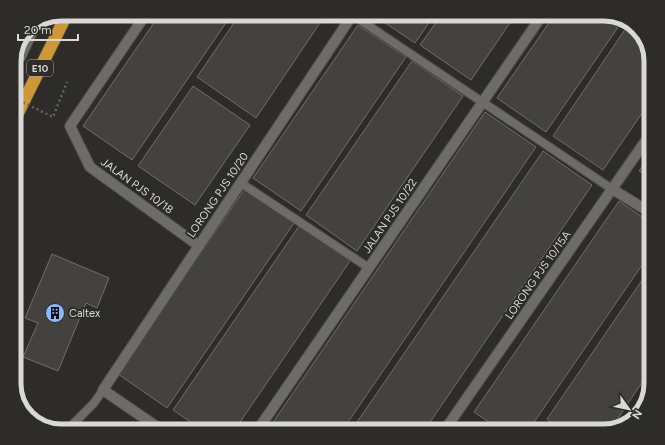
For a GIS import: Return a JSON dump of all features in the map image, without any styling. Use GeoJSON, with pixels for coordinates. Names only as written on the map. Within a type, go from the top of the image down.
{"type":"FeatureCollection","features":[{"type":"Feature","properties":{"kind":"highway","name":"E10"},"geometry":{"type":"LineString","coordinates":[[21,107],[64,21]]}},
{"type":"Feature","properties":{"kind":"street","name":"JALAN PJS 10/18"},"geometry":{"type":"LineString","coordinates":[[141,21],[70,126],[90,167],[199,246]]}},
{"type":"Feature","properties":{"kind":"street","name":"LORONG PJS 10/20"},"geometry":{"type":"LineString","coordinates":[[103,390],[347,21]]}},
{"type":"Feature","properties":{"kind":"street","name":"JALAN PJS 10/22"},"geometry":{"type":"LineString","coordinates":[[263,424],[538,21]]}},
{"type":"Feature","properties":{"kind":"street","name":"LORONG PJS 10/15A"},"geometry":{"type":"LineString","coordinates":[[449,424],[644,142]]}},
{"type":"Feature","properties":{"kind":"street"},"geometry":{"type":"LineString","coordinates":[[612,189],[644,209]]}},
{"type":"Feature","properties":{"kind":"street"},"geometry":{"type":"LineString","coordinates":[[103,390],[153,424]]}},
{"type":"Feature","properties":{"kind":"lane"},"geometry":{"type":"LineString","coordinates":[[362,21],[612,189]]}},
{"type":"Feature","properties":{"kind":"lane"},"geometry":{"type":"LineString","coordinates":[[21,57],[32,34]]}},
{"type":"Feature","properties":{"kind":"lane"},"geometry":{"type":"LineString","coordinates":[[241,183],[369,268]]}},
{"type":"Feature","properties":{"kind":"lane"},"geometry":{"type":"LineString","coordinates":[[73,424],[94,403],[103,390]]}},
{"type":"Feature","properties":{"kind":"path"},"geometry":{"type":"LineString","coordinates":[[21,101],[53,117],[68,82]]}},
{"type":"Feature","properties":{"kind":"building"},"geometry":{"type":"Polygon","coordinates":[[[155,21],[227,21],[132,160],[83,126],[155,21]]]}},
{"type":"Feature","properties":{"kind":"building"},"geometry":{"type":"Polygon","coordinates":[[[235,21],[321,21],[256,118],[197,77],[235,21]]]}},
{"type":"Feature","properties":{"kind":"building"},"geometry":{"type":"Polygon","coordinates":[[[382,21],[430,21],[415,43],[382,21]]]}},
{"type":"Feature","properties":{"kind":"building"},"geometry":{"type":"Polygon","coordinates":[[[437,21],[511,21],[471,80],[420,45],[437,21]]]}},
{"type":"Feature","properties":{"kind":"building"},"geometry":{"type":"Polygon","coordinates":[[[550,21],[604,21],[620,24],[546,132],[497,98],[550,21]]]}},
{"type":"Feature","properties":{"kind":"building"},"geometry":{"type":"Polygon","coordinates":[[[358,25],[406,57],[301,211],[253,178],[358,25]]]}},
{"type":"Feature","properties":{"kind":"building"},"geometry":{"type":"Polygon","coordinates":[[[626,28],[639,41],[643,51],[644,110],[603,170],[553,136],[626,28]]]}},
{"type":"Feature","properties":{"kind":"building"},"geometry":{"type":"Polygon","coordinates":[[[412,61],[463,96],[357,251],[306,215],[412,61]]]}},
{"type":"Feature","properties":{"kind":"building"},"geometry":{"type":"Polygon","coordinates":[[[193,86],[250,125],[195,205],[138,166],[193,86]]]}},
{"type":"Feature","properties":{"kind":"building"},"geometry":{"type":"Polygon","coordinates":[[[485,112],[536,147],[347,424],[272,424],[485,112]]]}},
{"type":"Feature","properties":{"kind":"building"},"geometry":{"type":"Polygon","coordinates":[[[543,151],[592,185],[429,424],[356,424],[543,151]]]}},
{"type":"Feature","properties":{"kind":"building"},"geometry":{"type":"Polygon","coordinates":[[[644,164],[644,174],[639,171],[644,164]]]}},
{"type":"Feature","properties":{"kind":"building"},"geometry":{"type":"Polygon","coordinates":[[[244,190],[294,223],[167,408],[118,374],[244,190]]]}},
{"type":"Feature","properties":{"kind":"building"},"geometry":{"type":"Polygon","coordinates":[[[619,201],[644,218],[644,262],[533,424],[492,424],[474,412],[619,201]]]}},
{"type":"Feature","properties":{"kind":"building"},"geometry":{"type":"Polygon","coordinates":[[[299,226],[350,261],[239,424],[194,424],[173,410],[299,226]]]}},
{"type":"Feature","properties":{"kind":"building","name":"Caltex"},"geometry":{"type":"Polygon","coordinates":[[[52,254],[109,278],[97,308],[86,303],[58,371],[23,357],[38,323],[25,318],[52,254]]]}},
{"type":"Feature","properties":{"kind":"building"},"geometry":{"type":"Polygon","coordinates":[[[644,277],[644,379],[615,423],[609,424],[554,424],[547,419],[644,277]]]}},
{"type":"Feature","properties":{"kind":"place","name":"Caltex"},"geometry":{"type":"Point","coordinates":[55,313]}}]}
